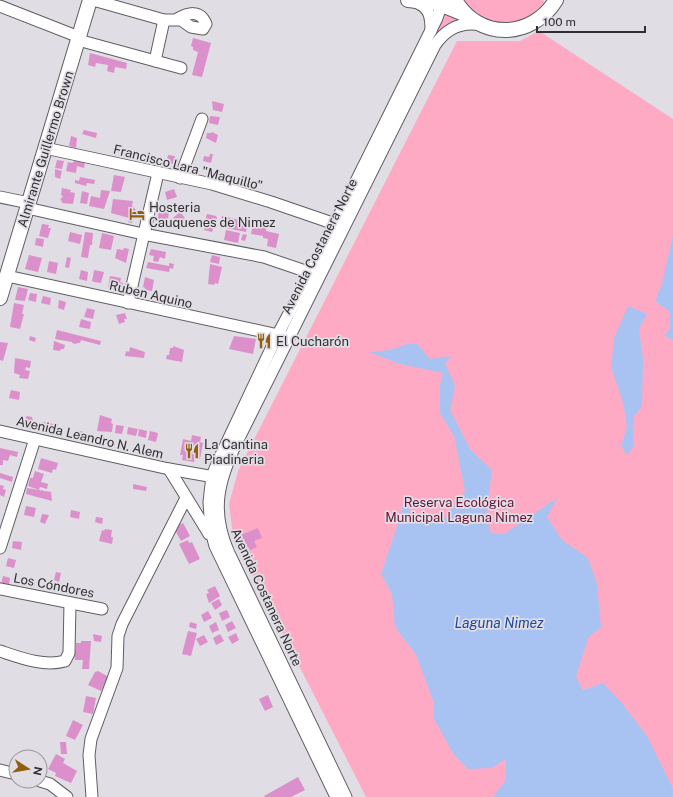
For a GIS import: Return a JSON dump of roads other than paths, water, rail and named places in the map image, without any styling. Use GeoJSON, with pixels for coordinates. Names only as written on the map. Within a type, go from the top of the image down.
{"type":"FeatureCollection","features":[{"type":"Feature","properties":{"kind":"main road","name":"Almirante Guillermo Brown"},"geometry":{"type":"LineString","coordinates":[[0,298],[45,148],[92,0]]}},
{"type":"Feature","properties":{"kind":"main road"},"geometry":{"type":"LineString","coordinates":[[408,0],[447,1],[482,25],[505,30],[520,28],[541,18],[556,0]]}},
{"type":"Feature","properties":{"kind":"street"},"geometry":{"type":"LineString","coordinates":[[92,0],[164,20],[177,19]]}},
{"type":"Feature","properties":{"kind":"street"},"geometry":{"type":"LineString","coordinates":[[411,0],[422,4],[427,10],[430,18],[430,32]]}},
{"type":"Feature","properties":{"kind":"street","name":"Avenida Costanera Norte"},"geometry":{"type":"LineString","coordinates":[[346,797],[335,783],[213,540],[209,502],[224,447],[339,226],[430,32],[447,1]]}},
{"type":"Feature","properties":{"kind":"street"},"geometry":{"type":"LineString","coordinates":[[0,6],[79,38],[181,68]]}},
{"type":"Feature","properties":{"kind":"street"},"geometry":{"type":"LineString","coordinates":[[155,60],[164,20]]}},
{"type":"Feature","properties":{"kind":"street","name":"Avenida Costanera Norte"},"geometry":{"type":"LineString","coordinates":[[339,226],[437,42],[448,31],[458,26],[470,24],[482,25]]}},
{"type":"Feature","properties":{"kind":"street"},"geometry":{"type":"LineString","coordinates":[[180,178],[202,119]]}},
{"type":"Feature","properties":{"kind":"street","name":"Francisco Lara \"Maquillo\""},"geometry":{"type":"LineString","coordinates":[[45,148],[212,184],[271,202],[339,226]]}},
{"type":"Feature","properties":{"kind":"street"},"geometry":{"type":"LineString","coordinates":[[128,303],[158,173]]}},
{"type":"Feature","properties":{"kind":"street"},"geometry":{"type":"LineString","coordinates":[[0,197],[28,206],[143,234],[264,257],[315,274]]}},
{"type":"Feature","properties":{"kind":"street","name":"Ruben Aquino"},"geometry":{"type":"LineString","coordinates":[[7,276],[283,336]]}},
{"type":"Feature","properties":{"kind":"street","name":"Avenida Leandro N. Alem"},"geometry":{"type":"LineString","coordinates":[[0,431],[169,469],[217,477]]}},
{"type":"Feature","properties":{"kind":"street"},"geometry":{"type":"LineString","coordinates":[[0,548],[35,439]]}},
{"type":"Feature","properties":{"kind":"street"},"geometry":{"type":"LineString","coordinates":[[169,469],[213,540]]}},
{"type":"Feature","properties":{"kind":"street","name":"Avenida Costanera Norte"},"geometry":{"type":"LineString","coordinates":[[217,477],[219,521],[224,540],[335,783],[336,797]]}},
{"type":"Feature","properties":{"kind":"street"},"geometry":{"type":"LineString","coordinates":[[92,797],[89,755],[91,739],[117,668],[118,636],[127,613],[186,498]]}},
{"type":"Feature","properties":{"kind":"street","name":"Los Cóndores"},"geometry":{"type":"LineString","coordinates":[[0,589],[102,609]]}},
{"type":"Feature","properties":{"kind":"street"},"geometry":{"type":"LineString","coordinates":[[0,651],[32,661],[55,664],[66,661],[70,645],[70,603]]}},
{"type":"Feature","properties":{"kind":"street"},"geometry":{"type":"LineString","coordinates":[[48,783],[67,797]]}},
{"type":"Feature","properties":{"kind":"water"},"geometry":{"type":"Polygon","coordinates":[[[673,235],[673,341],[664,335],[670,329],[669,311],[655,301],[662,284],[673,235]]]}},
{"type":"Feature","properties":{"kind":"water"},"geometry":{"type":"Polygon","coordinates":[[[628,306],[647,314],[639,329],[643,360],[642,406],[634,416],[633,447],[627,455],[621,446],[627,427],[623,403],[611,369],[614,338],[628,306]]]}},
{"type":"Feature","properties":{"kind":"water","name":"Laguna Nimez"},"geometry":{"type":"Polygon","coordinates":[[[407,344],[417,344],[430,359],[451,356],[445,363],[455,386],[450,410],[470,449],[492,470],[486,517],[491,533],[504,534],[557,498],[547,517],[562,540],[588,558],[597,584],[601,627],[588,638],[576,677],[583,690],[603,683],[621,702],[647,736],[673,789],[673,797],[493,797],[505,781],[506,759],[492,768],[468,769],[454,755],[434,719],[434,703],[416,655],[395,627],[392,594],[381,574],[398,523],[405,496],[410,513],[422,523],[446,517],[465,491],[454,436],[440,413],[440,385],[443,373],[400,364],[369,352],[390,350],[407,344]]]}},
{"type":"Feature","properties":{"kind":"place","name":"Hosteria Cauquenes de Nimez"},"geometry":{"type":"Point","coordinates":[137,214]}},
{"type":"Feature","properties":{"kind":"place","name":"El Cucharón"},"geometry":{"type":"Point","coordinates":[264,341]}},
{"type":"Feature","properties":{"kind":"place","name":"La Cantina Piadineria"},"geometry":{"type":"Point","coordinates":[192,451]}},
{"type":"Feature","properties":{"kind":"park label","name":"Reserva Ecológica Municipal Laguna Nimez"},"geometry":{"type":"Point","coordinates":[459,510]}}]}
